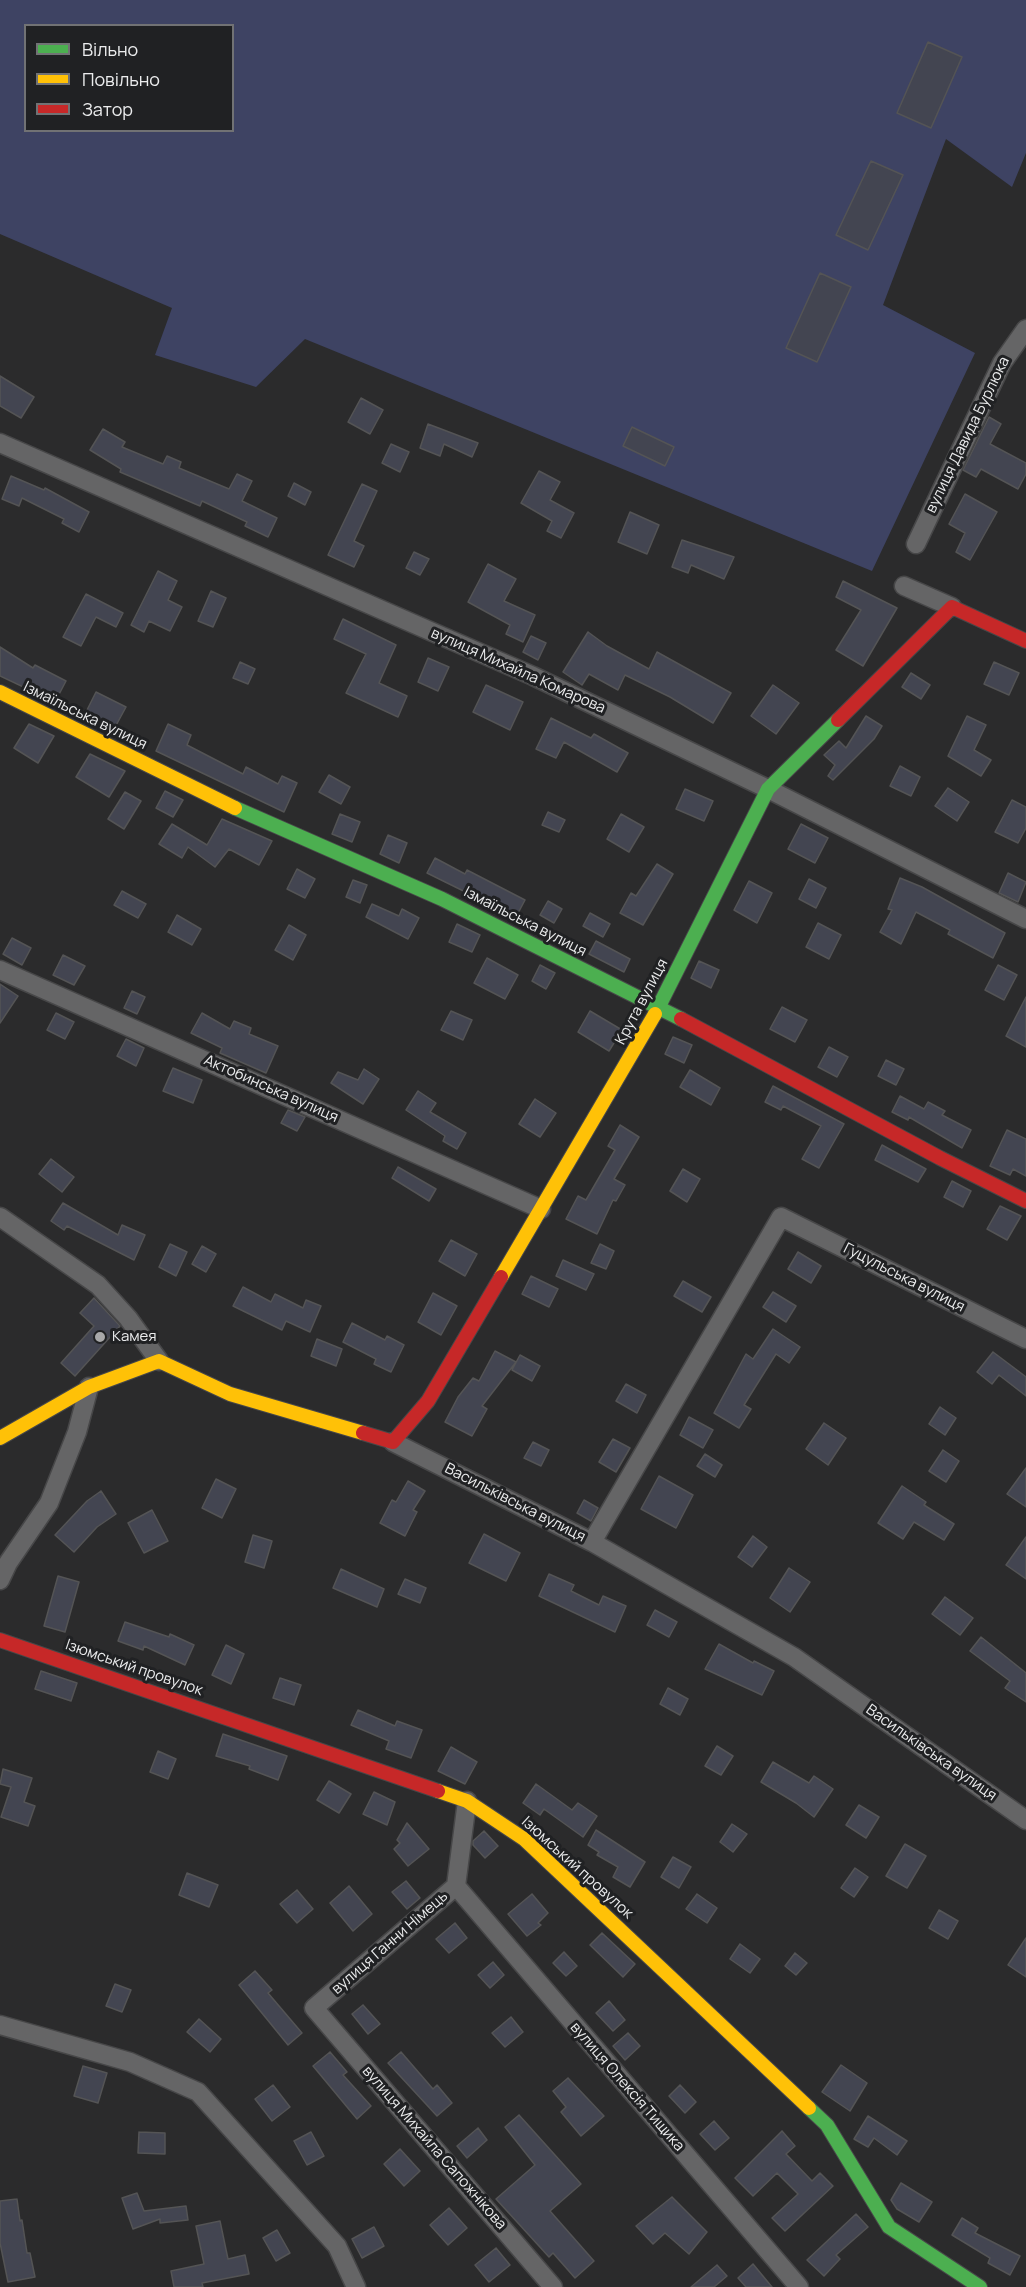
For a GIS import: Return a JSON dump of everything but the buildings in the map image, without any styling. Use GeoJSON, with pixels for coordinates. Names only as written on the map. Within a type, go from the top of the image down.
{"type":"FeatureCollection","features":[{"type":"Feature","properties":{"kind":"street","name":"вулиця Давида Бурлюка"},"geometry":{"type":"LineString","coordinates":[[916,544],[1002,363],[1026,329]]}},
{"type":"Feature","properties":{"kind":"street","name":"вулиця Михайла Комарова"},"geometry":{"type":"LineString","coordinates":[[0,443],[533,676],[768,789],[1026,919]]}},
{"type":"Feature","properties":{"kind":"street"},"geometry":{"type":"LineString","coordinates":[[904,586],[1026,641]]}},
{"type":"Feature","properties":{"kind":"street","name":"Крута вулиця"},"geometry":{"type":"LineString","coordinates":[[393,1442],[428,1401],[659,1007],[768,789],[952,607]]}},
{"type":"Feature","properties":{"kind":"street","name":"Ізмаїльська вулиця"},"geometry":{"type":"LineString","coordinates":[[0,692],[224,803],[442,899],[659,1007],[940,1158],[1026,1200]]}},
{"type":"Feature","properties":{"kind":"street","name":"Актобинська вулиця"},"geometry":{"type":"LineString","coordinates":[[0,970],[541,1209]]}},
{"type":"Feature","properties":{"kind":"street","name":"Васильківська вулиця"},"geometry":{"type":"LineString","coordinates":[[0,1217],[98,1285],[128,1318],[159,1361],[230,1394],[393,1442],[592,1542],[794,1657],[1026,1820]]}},
{"type":"Feature","properties":{"kind":"street","name":"Гуцульська вулиця"},"geometry":{"type":"LineString","coordinates":[[592,1542],[782,1217],[1026,1339]]}},
{"type":"Feature","properties":{"kind":"street"},"geometry":{"type":"LineString","coordinates":[[0,1438],[43,1411],[89,1387],[159,1361]]}},
{"type":"Feature","properties":{"kind":"street"},"geometry":{"type":"LineString","coordinates":[[0,1580],[8,1563],[49,1503],[77,1432],[89,1387]]}},
{"type":"Feature","properties":{"kind":"street","name":"Ізюмський провулок"},"geometry":{"type":"LineString","coordinates":[[0,1640],[467,1801],[524,1839],[560,1871],[827,2125],[889,2227],[980,2287]]}},
{"type":"Feature","properties":{"kind":"street","name":"вулиця Ганни Німець"},"geometry":{"type":"LineString","coordinates":[[314,2008],[456,1886],[467,1801]]}},
{"type":"Feature","properties":{"kind":"street","name":"вулиця Олексія Тищика"},"geometry":{"type":"LineString","coordinates":[[456,1886],[799,2287]]}},
{"type":"Feature","properties":{"kind":"street","name":"вулиця Михайла Сапожнікова"},"geometry":{"type":"LineString","coordinates":[[314,2008],[553,2287]]}},
{"type":"Feature","properties":{"kind":"street"},"geometry":{"type":"LineString","coordinates":[[0,2025],[130,2062],[198,2092],[337,2246],[356,2287]]}},
{"type":"Feature","properties":{"kind":"shaded area"},"geometry":{"type":"Polygon","coordinates":[[[0,0],[1026,0],[1026,153],[1012,187],[946,139],[883,305],[975,353],[872,571],[305,339],[256,387],[155,355],[172,308],[0,234],[0,0]]]}},
{"type":"Feature","properties":{"kind":"traffic: fast"},"geometry":{"type":"LineString","coordinates":[[655,1014],[768,789],[838,720]]}},
{"type":"Feature","properties":{"kind":"traffic: fast"},"geometry":{"type":"LineString","coordinates":[[235,808],[442,899],[681,1019]]}},
{"type":"Feature","properties":{"kind":"traffic: fast"},"geometry":{"type":"LineString","coordinates":[[809,2108],[827,2125],[889,2227],[980,2287]]}},
{"type":"Feature","properties":{"kind":"traffic: slow"},"geometry":{"type":"LineString","coordinates":[[0,692],[235,808]]}},
{"type":"Feature","properties":{"kind":"traffic: slow"},"geometry":{"type":"LineString","coordinates":[[501,1277],[655,1014]]}},
{"type":"Feature","properties":{"kind":"traffic: slow"},"geometry":{"type":"LineString","coordinates":[[0,1438],[89,1387],[159,1361],[230,1394],[363,1433]]}},
{"type":"Feature","properties":{"kind":"traffic: slow"},"geometry":{"type":"LineString","coordinates":[[438,1791],[467,1801],[524,1839],[809,2108]]}},
{"type":"Feature","properties":{"kind":"traffic: jam"},"geometry":{"type":"LineString","coordinates":[[838,720],[952,607],[1026,641]]}},
{"type":"Feature","properties":{"kind":"traffic: jam"},"geometry":{"type":"LineString","coordinates":[[681,1019],[940,1158],[1026,1201]]}},
{"type":"Feature","properties":{"kind":"traffic: jam"},"geometry":{"type":"LineString","coordinates":[[363,1433],[393,1442],[428,1401],[501,1277]]}},
{"type":"Feature","properties":{"kind":"traffic: jam"},"geometry":{"type":"LineString","coordinates":[[0,1640],[438,1791]]}},
{"type":"Feature","properties":{"kind":"place","name":"Камея"},"geometry":{"type":"Point","coordinates":[100,1337]}}]}
